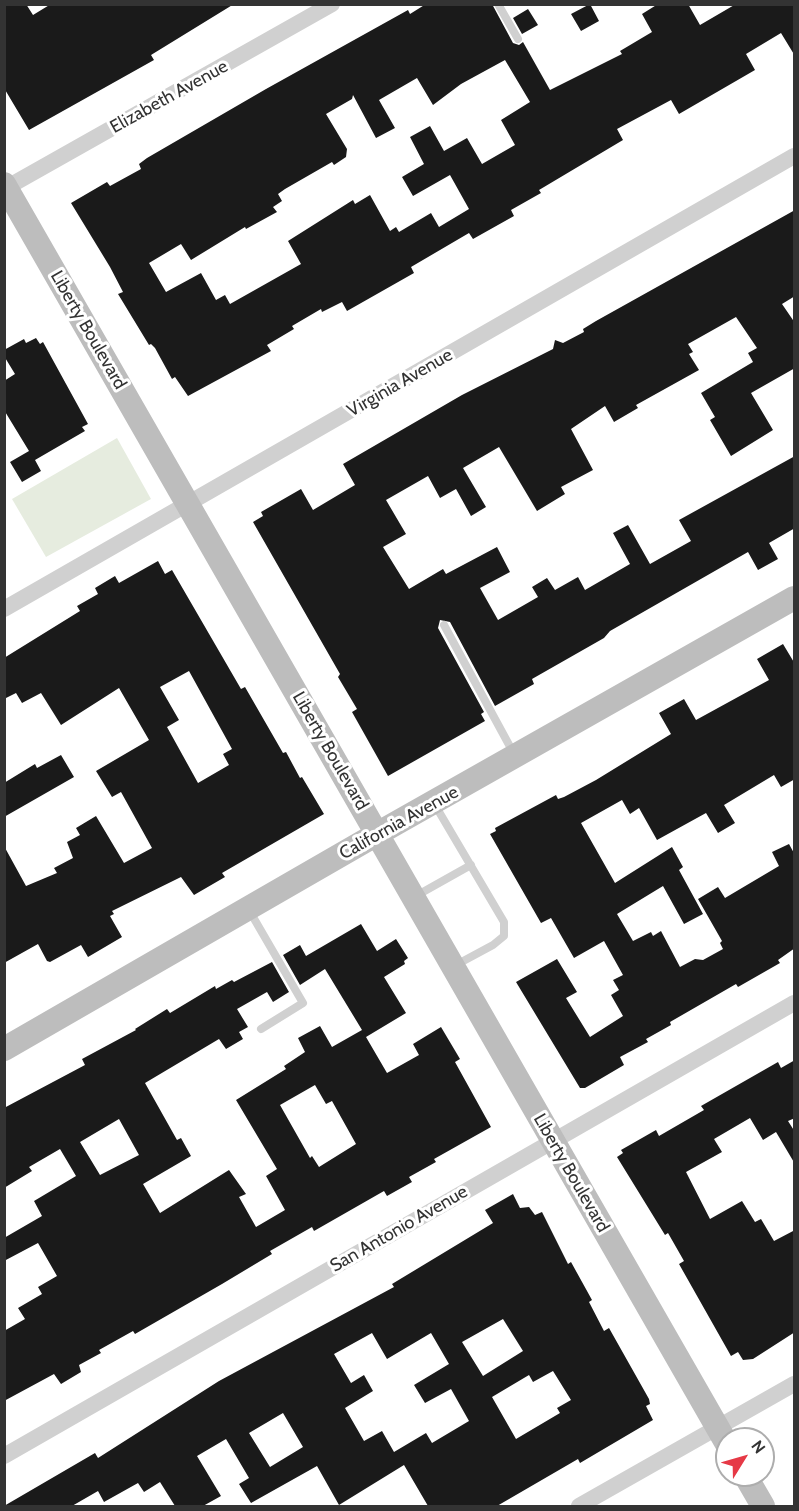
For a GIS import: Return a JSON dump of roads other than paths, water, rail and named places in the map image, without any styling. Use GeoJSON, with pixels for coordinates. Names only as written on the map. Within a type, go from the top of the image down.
{"type":"FeatureCollection","features":[{"type":"Feature","properties":{"kind":"street","name":"Elizabeth Avenue"},"geometry":{"type":"LineString","coordinates":[[5,187],[332,4]]}},
{"type":"Feature","properties":{"kind":"street","name":"Virginia Avenue"},"geometry":{"type":"LineString","coordinates":[[4,609],[795,156]]}},
{"type":"Feature","properties":{"kind":"street","name":"Liberty Boulevard"},"geometry":{"type":"LineString","coordinates":[[5,187],[718,1427]]}},
{"type":"Feature","properties":{"kind":"street","name":"California Avenue"},"geometry":{"type":"LineString","coordinates":[[4,1049],[377,834],[795,598]]}},
{"type":"Feature","properties":{"kind":"street","name":"San Antonio Avenue"},"geometry":{"type":"LineString","coordinates":[[4,1456],[795,1003]]}},
{"type":"Feature","properties":{"kind":"street"},"geometry":{"type":"LineString","coordinates":[[735,1427],[795,1384]]}},
{"type":"Feature","properties":{"kind":"street"},"geometry":{"type":"LineString","coordinates":[[579,1506],[715,1440]]}},
{"type":"Feature","properties":{"kind":"street"},"geometry":{"type":"LineString","coordinates":[[752,1487],[763,1506]]}},
{"type":"Feature","properties":{"kind":"lane"},"geometry":{"type":"LineString","coordinates":[[498,4],[518,39]]}},
{"type":"Feature","properties":{"kind":"lane"},"geometry":{"type":"LineString","coordinates":[[444,625],[516,757]]}},
{"type":"Feature","properties":{"kind":"lane"},"geometry":{"type":"LineString","coordinates":[[435,803],[504,922],[504,936],[493,945],[453,967]]}},
{"type":"Feature","properties":{"kind":"lane"},"geometry":{"type":"LineString","coordinates":[[414,897],[471,865]]}},
{"type":"Feature","properties":{"kind":"lane"},"geometry":{"type":"LineString","coordinates":[[249,909],[303,1003],[261,1029]]}}]}
